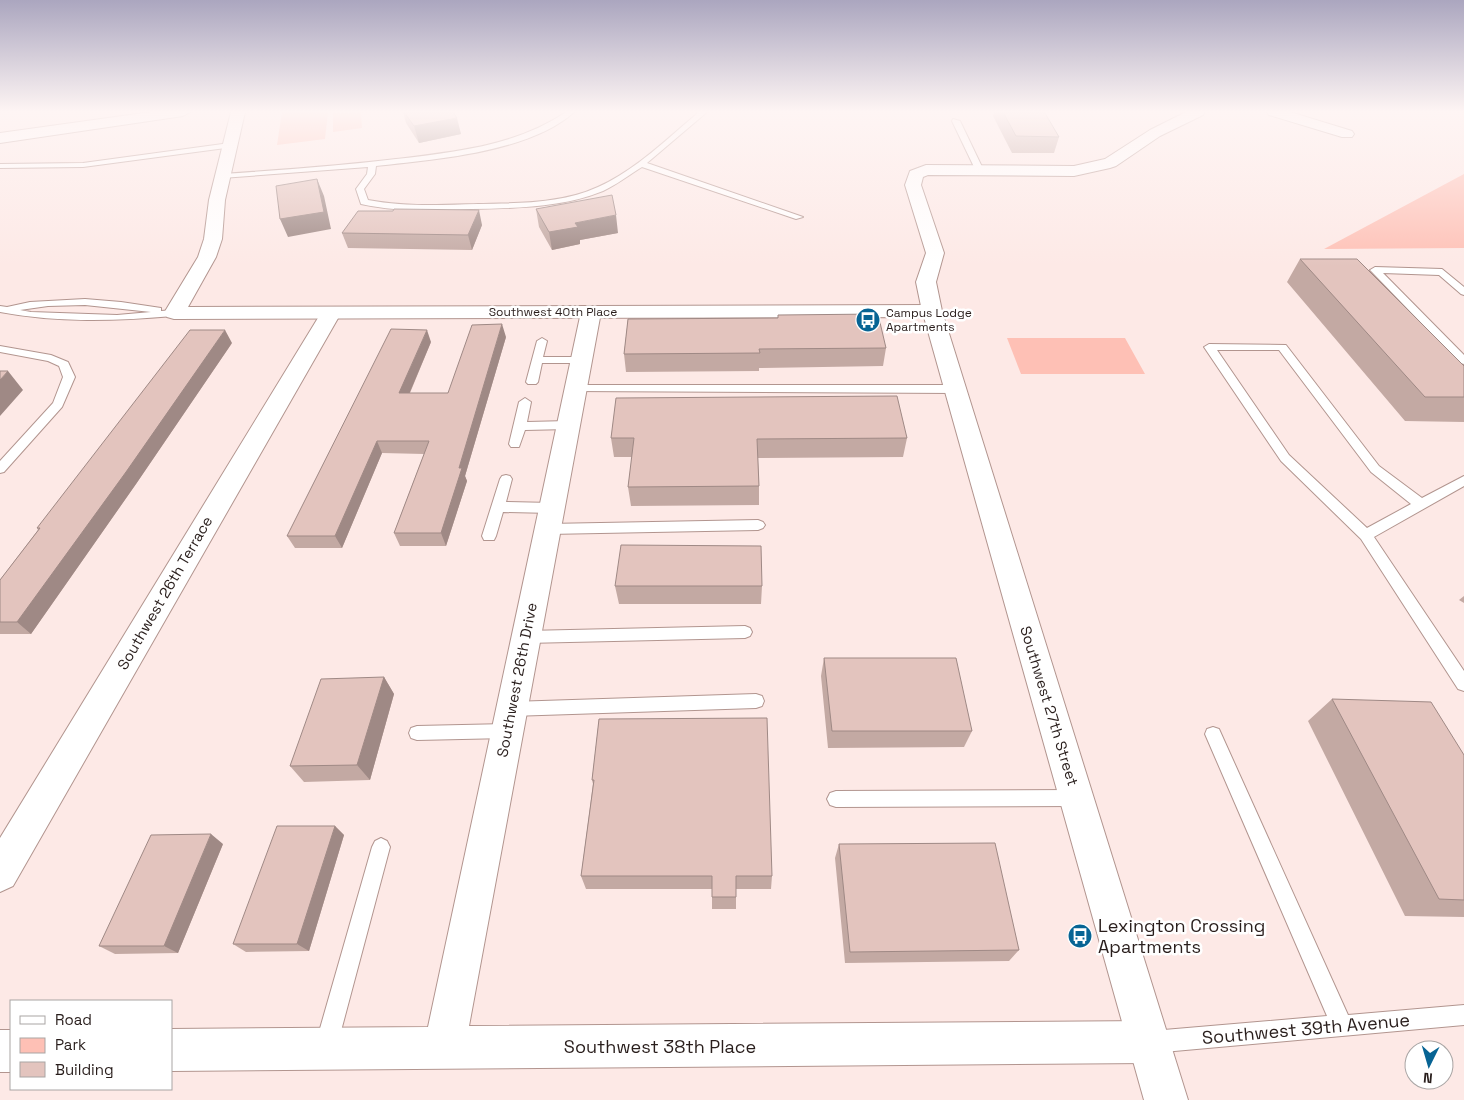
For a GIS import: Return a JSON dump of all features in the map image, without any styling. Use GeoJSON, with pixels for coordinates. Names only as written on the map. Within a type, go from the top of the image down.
{"type":"FeatureCollection","features":[{"type":"Feature","properties":{"kind":"main road"},"geometry":{"type":"LineString","coordinates":[[174,313],[207,257],[213,239],[217,200],[225,163]]}},
{"type":"Feature","properties":{"kind":"main road"},"geometry":{"type":"LineString","coordinates":[[979,169],[1074,171],[1108,163]]}},
{"type":"Feature","properties":{"kind":"main road","name":"Southwest 27th Street"},"geometry":{"type":"LineString","coordinates":[[979,169],[926,170],[916,174],[913,185],[935,253],[926,282],[932,311],[1166,1100]]}},
{"type":"Feature","properties":{"kind":"main road","name":"Southwest 40th Place"},"geometry":{"type":"LineString","coordinates":[[174,313],[932,311]]}},
{"type":"Feature","properties":{"kind":"main road","name":"Southwest 26th Drive"},"geometry":{"type":"LineString","coordinates":[[444,1048],[591,312]]}},
{"type":"Feature","properties":{"kind":"main road","name":"Southwest 26th Terrace"},"geometry":{"type":"LineString","coordinates":[[0,873],[330,313]]}},
{"type":"Feature","properties":{"kind":"main road","name":"Southwest 38th Place"},"geometry":{"type":"LineString","coordinates":[[172,1050],[1149,1042]]}},
{"type":"Feature","properties":{"kind":"lane"},"geometry":{"type":"LineString","coordinates":[[0,166],[96,163]]}},
{"type":"Feature","properties":{"kind":"lane"},"geometry":{"type":"LineString","coordinates":[[222,176],[390,163]]}},
{"type":"Feature","properties":{"kind":"lane"},"geometry":{"type":"LineString","coordinates":[[976,163],[979,169]]}},
{"type":"Feature","properties":{"kind":"lane"},"geometry":{"type":"LineString","coordinates":[[372,166],[371,174],[360,189],[364,202],[390,207],[435,208],[533,205],[572,198],[600,189],[641,164],[799,217]]}},
{"type":"Feature","properties":{"kind":"lane"},"geometry":{"type":"LineString","coordinates":[[1464,292],[1442,272],[1375,270],[1464,361]]}},
{"type":"Feature","properties":{"kind":"lane","name":"Southwest 40th Place"},"geometry":{"type":"LineString","coordinates":[[1,310],[31,315],[118,318],[174,313]]}},
{"type":"Feature","properties":{"kind":"lane"},"geometry":{"type":"LineString","coordinates":[[532,382],[542,341]]}},
{"type":"Feature","properties":{"kind":"lane"},"geometry":{"type":"LineString","coordinates":[[1421,504],[1375,469],[1282,347],[1209,347],[1285,458],[1366,535],[1464,684]]}},
{"type":"Feature","properties":{"kind":"lane"},"geometry":{"type":"LineString","coordinates":[[0,349],[51,358],[64,364],[69,377],[58,404],[0,470]]}},
{"type":"Feature","properties":{"kind":"lane"},"geometry":{"type":"LineString","coordinates":[[537,360],[582,360]]}},
{"type":"Feature","properties":{"kind":"lane"},"geometry":{"type":"LineString","coordinates":[[576,389],[955,389]]}},
{"type":"Feature","properties":{"kind":"lane"},"geometry":{"type":"LineString","coordinates":[[515,444],[525,402]]}},
{"type":"Feature","properties":{"kind":"lane"},"geometry":{"type":"LineString","coordinates":[[520,426],[569,425]]}},
{"type":"Feature","properties":{"kind":"lane"},"geometry":{"type":"LineString","coordinates":[[489,536],[506,479]]}},
{"type":"Feature","properties":{"kind":"lane"},"geometry":{"type":"LineString","coordinates":[[1366,535],[1464,480]]}},
{"type":"Feature","properties":{"kind":"lane"},"geometry":{"type":"LineString","coordinates":[[498,507],[550,518],[758,525]]}},
{"type":"Feature","properties":{"kind":"lane"},"geometry":{"type":"LineString","coordinates":[[526,638],[745,632]]}},
{"type":"Feature","properties":{"kind":"lane"},"geometry":{"type":"LineString","coordinates":[[417,733],[509,720],[756,701]]}},
{"type":"Feature","properties":{"kind":"lane"},"geometry":{"type":"LineString","coordinates":[[1213,734],[1342,1026]]}},
{"type":"Feature","properties":{"kind":"lane"},"geometry":{"type":"LineString","coordinates":[[836,799],[1076,798]]}},
{"type":"Feature","properties":{"kind":"lane"},"geometry":{"type":"LineString","coordinates":[[325,1049],[381,847]]}},
{"type":"Feature","properties":{"kind":"lane","name":"Southwest 39th Avenue"},"geometry":{"type":"LineString","coordinates":[[1149,1042],[1464,1015]]}},
{"type":"Feature","properties":{"kind":"green space"},"geometry":{"type":"Polygon","coordinates":[[[1464,174],[1464,248],[1324,249],[1464,174]]]}},
{"type":"Feature","properties":{"kind":"green space"},"geometry":{"type":"Polygon","coordinates":[[[1007,338],[1125,338],[1145,374],[1021,374],[1007,338]]]}},
{"type":"Feature","properties":{"kind":"building"},"geometry":{"type":"Polygon","coordinates":[[[317,179],[324,212],[280,219],[276,186],[317,179]]]}},
{"type":"Feature","properties":{"kind":"building"},"geometry":{"type":"Polygon","coordinates":[[[612,195],[616,215],[575,223],[578,227],[549,232],[536,209],[612,195]]]}},
{"type":"Feature","properties":{"kind":"building"},"geometry":{"type":"Polygon","coordinates":[[[394,209],[479,210],[468,235],[342,233],[358,211],[393,211],[394,209]]]}},
{"type":"Feature","properties":{"kind":"building"},"geometry":{"type":"Polygon","coordinates":[[[1300,259],[1357,259],[1464,366],[1464,397],[1425,397],[1300,259]]]}},
{"type":"Feature","properties":{"kind":"building"},"geometry":{"type":"Polygon","coordinates":[[[878,314],[886,348],[759,349],[760,353],[624,354],[628,319],[778,318],[778,315],[878,314]]]}},
{"type":"Feature","properties":{"kind":"building"},"geometry":{"type":"Polygon","coordinates":[[[502,324],[459,468],[462,468],[441,533],[394,533],[429,441],[377,441],[335,536],[287,536],[391,329],[427,330],[399,393],[448,393],[472,325],[502,324]]]}},
{"type":"Feature","properties":{"kind":"building"},"geometry":{"type":"Polygon","coordinates":[[[190,330],[225,330],[126,472],[17,622],[0,622],[0,580],[40,528],[37,528],[190,330]]]}},
{"type":"Feature","properties":{"kind":"building"},"geometry":{"type":"Polygon","coordinates":[[[0,371],[8,371],[0,380],[0,371]]]}},
{"type":"Feature","properties":{"kind":"building"},"geometry":{"type":"Polygon","coordinates":[[[897,396],[907,438],[757,439],[759,486],[628,487],[634,438],[611,438],[616,398],[897,396]]]}},
{"type":"Feature","properties":{"kind":"building"},"geometry":{"type":"Polygon","coordinates":[[[621,545],[761,546],[762,586],[615,586],[621,545]]]}},
{"type":"Feature","properties":{"kind":"building"},"geometry":{"type":"Polygon","coordinates":[[[824,658],[956,658],[972,731],[832,731],[824,658]]]}},
{"type":"Feature","properties":{"kind":"building"},"geometry":{"type":"Polygon","coordinates":[[[384,677],[357,765],[290,766],[321,679],[384,677]]]}},
{"type":"Feature","properties":{"kind":"building"},"geometry":{"type":"Polygon","coordinates":[[[1332,699],[1431,702],[1464,755],[1464,900],[1439,899],[1332,699]]]}},
{"type":"Feature","properties":{"kind":"building"},"geometry":{"type":"Polygon","coordinates":[[[767,718],[772,876],[736,876],[736,897],[712,897],[712,876],[581,876],[594,780],[592,780],[599,719],[767,718]]]}},
{"type":"Feature","properties":{"kind":"building"},"geometry":{"type":"Polygon","coordinates":[[[277,826],[335,826],[297,944],[233,944],[277,826]]]}},
{"type":"Feature","properties":{"kind":"building"},"geometry":{"type":"Polygon","coordinates":[[[211,834],[164,946],[99,946],[151,835],[211,834]]]}},
{"type":"Feature","properties":{"kind":"building"},"geometry":{"type":"Polygon","coordinates":[[[995,843],[1019,950],[850,952],[839,844],[995,843]]]}},
{"type":"Feature","properties":{"kind":"place","name":"Campus Lodge Apartments"},"geometry":{"type":"Point","coordinates":[868,320]}},
{"type":"Feature","properties":{"kind":"place","name":"Lexington Crossing Apartments"},"geometry":{"type":"Point","coordinates":[1080,936]}}]}
